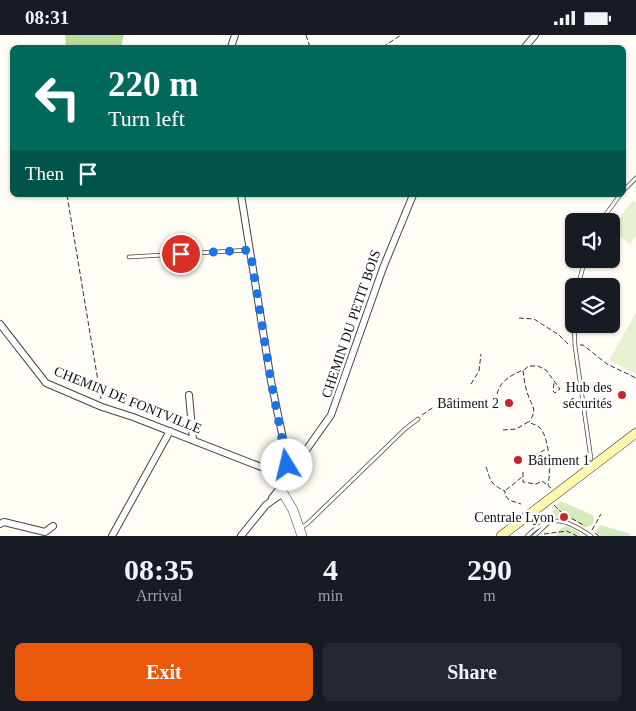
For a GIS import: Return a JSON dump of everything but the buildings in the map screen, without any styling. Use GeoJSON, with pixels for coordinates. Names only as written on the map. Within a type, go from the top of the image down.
{"type":"FeatureCollection","features":[{"type":"Feature","properties":{"kind":"main road"},"geometry":{"type":"LineString","coordinates":[[501,536],[636,433]]}},
{"type":"Feature","properties":{"kind":"street"},"geometry":{"type":"LineString","coordinates":[[527,45],[535,35]]}},
{"type":"Feature","properties":{"kind":"street"},"geometry":{"type":"LineString","coordinates":[[241,197],[271,381],[286,453],[284,479],[301,533]]}},
{"type":"Feature","properties":{"kind":"street","name":"CHEMIN DU PETIT BOIS"},"geometry":{"type":"LineString","coordinates":[[240,536],[266,505],[331,415],[383,268],[411,197]]}},
{"type":"Feature","properties":{"kind":"street","name":"CHEMIN DE FONTVILLE"},"geometry":{"type":"LineString","coordinates":[[0,324],[46,383],[102,407],[170,431],[269,470],[284,479]]}},
{"type":"Feature","properties":{"kind":"street"},"geometry":{"type":"LineString","coordinates":[[190,395],[193,440]]}},
{"type":"Feature","properties":{"kind":"street"},"geometry":{"type":"LineString","coordinates":[[112,536],[170,431]]}},
{"type":"Feature","properties":{"kind":"street"},"geometry":{"type":"LineString","coordinates":[[0,525],[4,522],[45,532],[52,526]]}},
{"type":"Feature","properties":{"kind":"lane"},"geometry":{"type":"LineString","coordinates":[[626,188],[636,178]]}},
{"type":"Feature","properties":{"kind":"lane"},"geometry":{"type":"LineString","coordinates":[[607,213],[619,197]]}},
{"type":"Feature","properties":{"kind":"lane"},"geometry":{"type":"LineString","coordinates":[[129,257],[250,250]]}},
{"type":"Feature","properties":{"kind":"lane"},"geometry":{"type":"LineString","coordinates":[[574,333],[591,459]]}},
{"type":"Feature","properties":{"kind":"lane"},"geometry":{"type":"LineString","coordinates":[[301,533],[308,523],[405,429],[418,419]]}},
{"type":"Feature","properties":{"kind":"lane"},"geometry":{"type":"LineString","coordinates":[[527,536],[540,526],[563,521],[574,525],[590,535]]}},
{"type":"Feature","properties":{"kind":"lane"},"geometry":{"type":"LineString","coordinates":[[534,536],[549,523]]}},
{"type":"Feature","properties":{"kind":"path"},"geometry":{"type":"LineString","coordinates":[[386,45],[401,35]]}},
{"type":"Feature","properties":{"kind":"path"},"geometry":{"type":"LineString","coordinates":[[67,197],[102,407]]}},
{"type":"Feature","properties":{"kind":"path"},"geometry":{"type":"LineString","coordinates":[[471,384],[480,371],[481,354]]}},
{"type":"Feature","properties":{"kind":"path"},"geometry":{"type":"LineString","coordinates":[[497,394],[506,379],[529,366],[538,366],[546,370],[554,383]]}},
{"type":"Feature","properties":{"kind":"path"},"geometry":{"type":"LineString","coordinates":[[503,430],[516,429],[528,422],[533,416],[533,403],[528,397],[523,370]]}},
{"type":"Feature","properties":{"kind":"path"},"geometry":{"type":"LineString","coordinates":[[418,419],[434,407]]}},
{"type":"Feature","properties":{"kind":"path"},"geometry":{"type":"LineString","coordinates":[[528,422],[539,427],[544,434],[548,448],[550,471],[548,485]]}},
{"type":"Feature","properties":{"kind":"path"},"geometry":{"type":"LineString","coordinates":[[526,456],[533,457],[548,448]]}},
{"type":"Feature","properties":{"kind":"path"},"geometry":{"type":"LineString","coordinates":[[486,467],[490,481],[505,491],[505,495],[509,499],[521,504]]}},
{"type":"Feature","properties":{"kind":"path"},"geometry":{"type":"LineString","coordinates":[[523,472],[523,482],[536,484],[542,481],[552,489]]}},
{"type":"Feature","properties":{"kind":"path"},"geometry":{"type":"LineString","coordinates":[[505,491],[522,477]]}},
{"type":"Feature","properties":{"kind":"path"},"geometry":{"type":"LineString","coordinates":[[553,504],[562,513],[576,519],[592,531]]}},
{"type":"Feature","properties":{"kind":"path"},"geometry":{"type":"LineString","coordinates":[[590,535],[601,514]]}},
{"type":"Feature","properties":{"kind":"path"},"geometry":{"type":"LineString","coordinates":[[541,534],[567,531],[577,536]]}},
{"type":"Feature","properties":{"kind":"green space"},"geometry":{"type":"Polygon","coordinates":[[[65,35],[124,35],[122,45],[66,45],[65,35]]]}},
{"type":"Feature","properties":{"kind":"green space"},"geometry":{"type":"Polygon","coordinates":[[[633,200],[636,203],[636,236],[630,244],[620,236],[620,217],[633,200]]]}},
{"type":"Feature","properties":{"kind":"green space"},"geometry":{"type":"Polygon","coordinates":[[[636,313],[636,374],[609,360],[636,313]]]}},
{"type":"Feature","properties":{"kind":"green space"},"geometry":{"type":"Polygon","coordinates":[[[560,501],[593,515],[593,524],[584,527],[571,519],[558,518],[529,530],[558,507],[556,505],[560,501]]]}},
{"type":"Feature","properties":{"kind":"green space"},"geometry":{"type":"Polygon","coordinates":[[[600,525],[631,534],[629,536],[601,536],[596,532],[600,525]]]}},
{"type":"Feature","properties":{"kind":"green space"},"geometry":{"type":"Polygon","coordinates":[[[566,526],[579,532],[581,536],[556,536],[560,529],[566,526]]]}},
{"type":"Feature","properties":{"kind":"place","name":"Hub des sécurités"},"geometry":{"type":"Point","coordinates":[622,395]}},
{"type":"Feature","properties":{"kind":"place","name":"Bâtiment 2"},"geometry":{"type":"Point","coordinates":[509,403]}},
{"type":"Feature","properties":{"kind":"place","name":"Bâtiment 1"},"geometry":{"type":"Point","coordinates":[518,460]}},
{"type":"Feature","properties":{"kind":"place","name":"Centrale Lyon"},"geometry":{"type":"Point","coordinates":[564,517]}},
{"type":"Feature","properties":{"kind":"route"},"geometry":{"type":"LineString","coordinates":[[181,254],[250,250],[271,381],[283,435],[287,465]]}}]}
